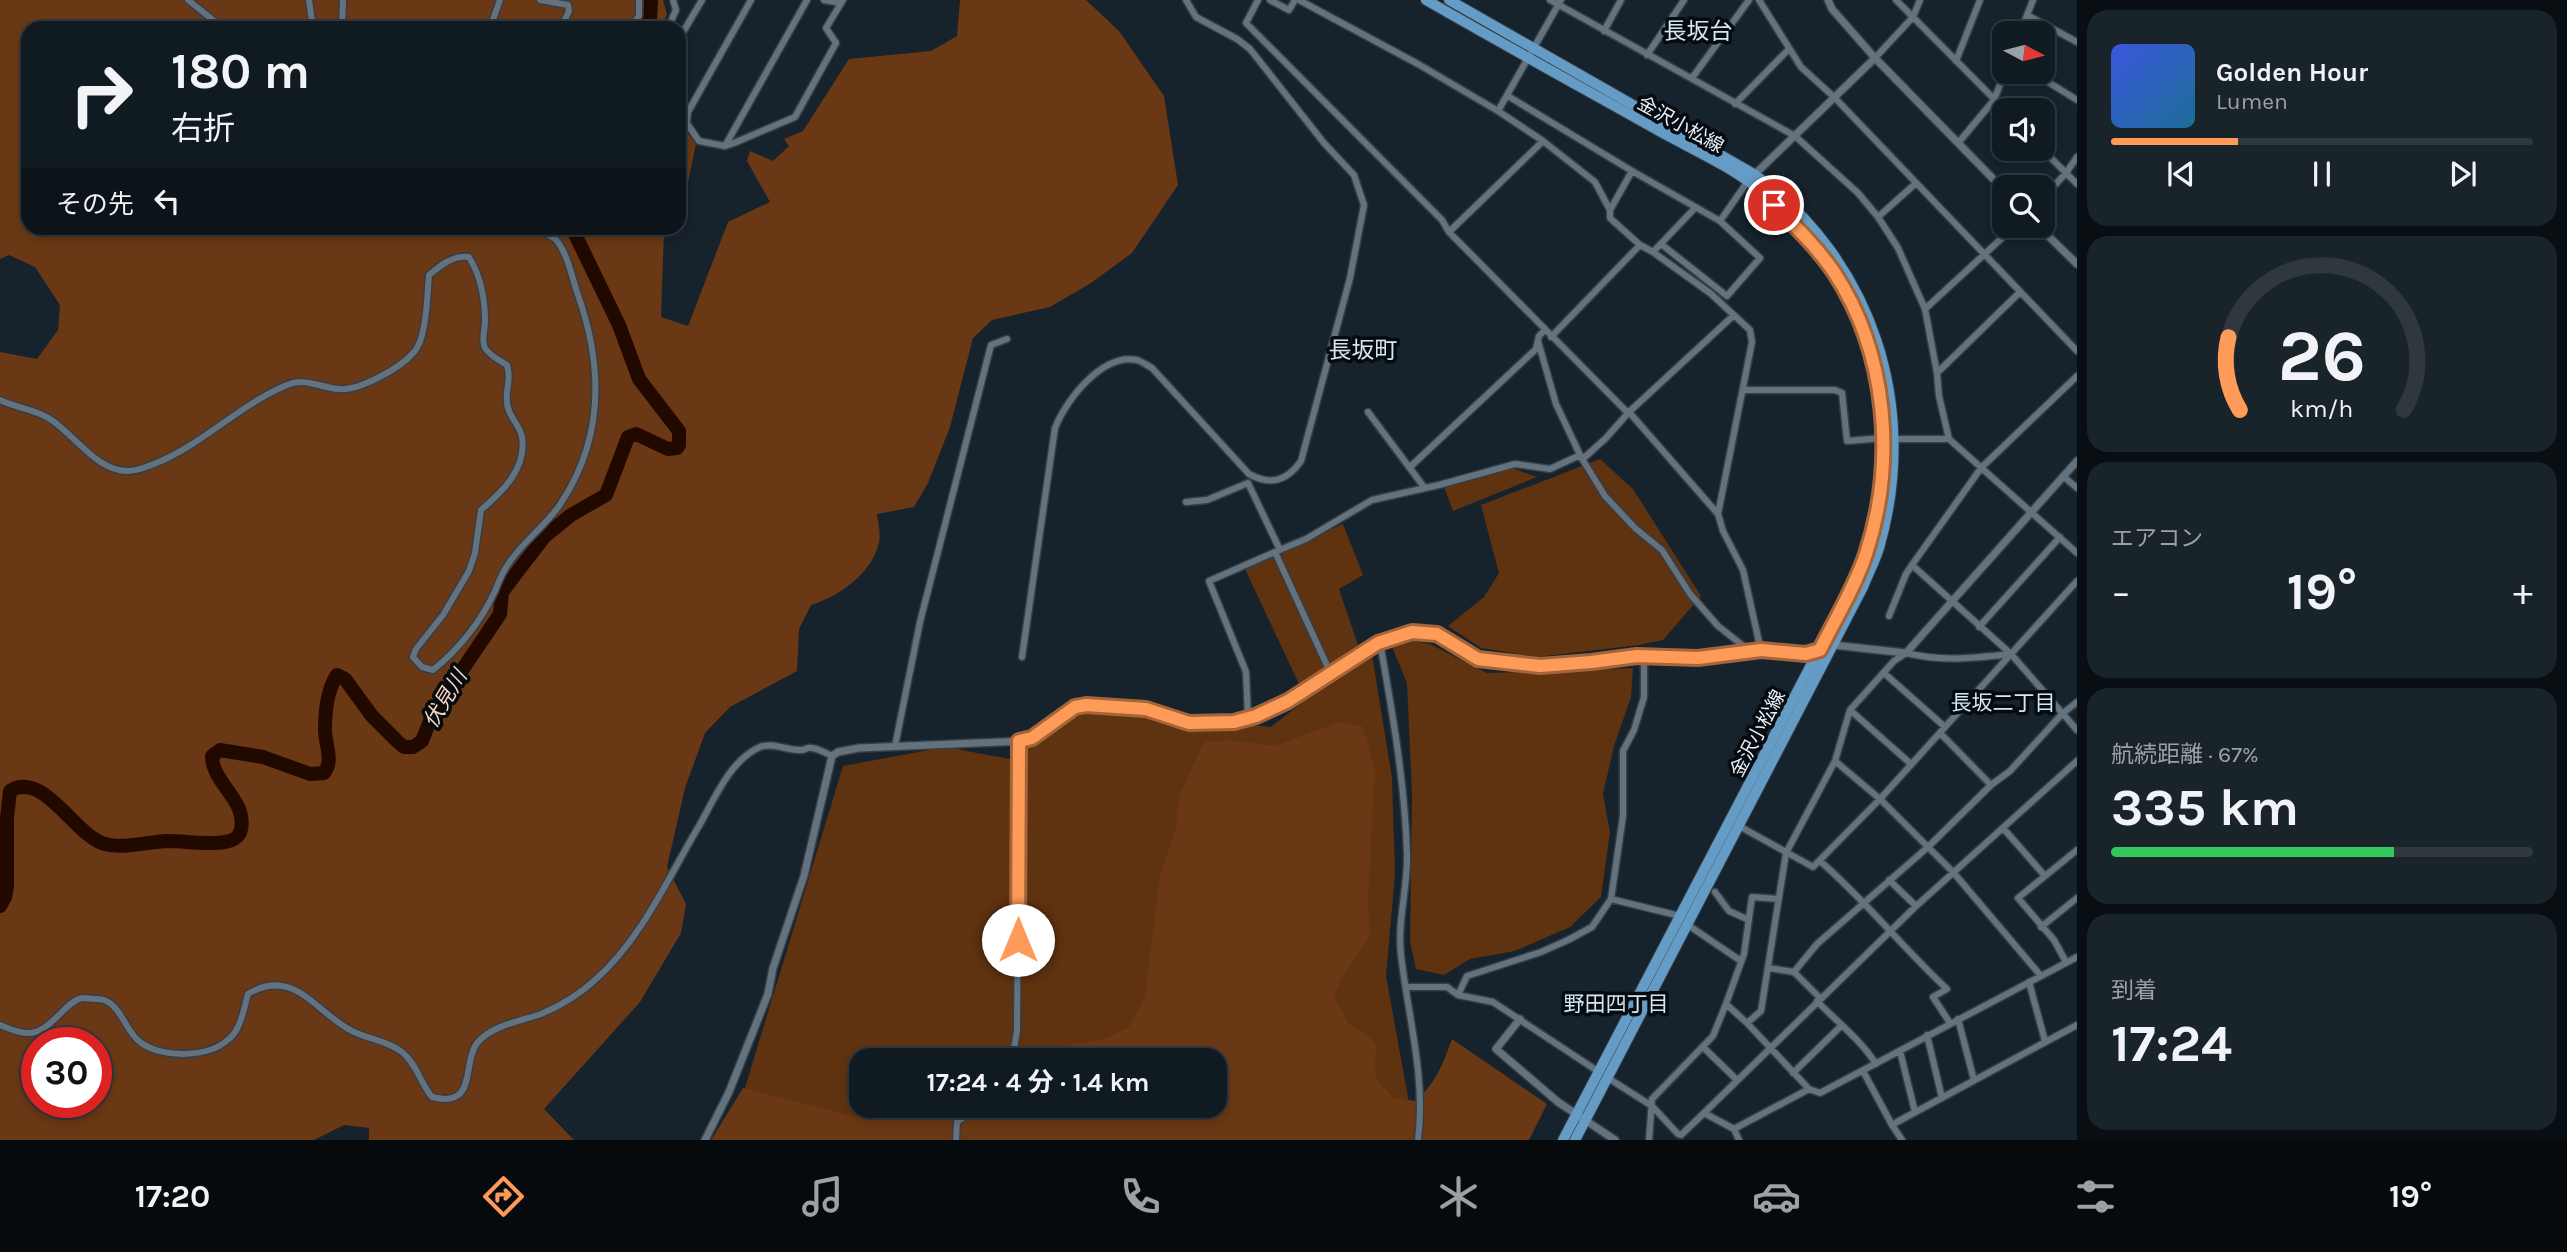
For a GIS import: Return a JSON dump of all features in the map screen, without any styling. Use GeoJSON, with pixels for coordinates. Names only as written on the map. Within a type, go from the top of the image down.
{"type":"FeatureCollection","features":[{"type":"Feature","properties":{"kind":"main road","name":"金沢小松線"},"geometry":{"type":"LineString","coordinates":[[1426,0],[1751,178]]}},
{"type":"Feature","properties":{"kind":"main road","name":"金沢小松線"},"geometry":{"type":"LineString","coordinates":[[1449,0],[1535,48],[1751,178],[1805,236],[1834,273],[1851,305],[1875,370],[1893,472],[1879,550],[1833,645],[1688,925],[1581,1117],[1563,1140]]}},
{"type":"Feature","properties":{"kind":"main road","name":"金沢小松線"},"geometry":{"type":"LineString","coordinates":[[1604,1075],[1681,916],[1856,579],[1869,543],[1889,439]]}},
{"type":"Feature","properties":{"kind":"main road","name":"金沢小松線"},"geometry":{"type":"LineString","coordinates":[[1575,1140],[1581,1117]]}},
{"type":"Feature","properties":{"kind":"street"},"geometry":{"type":"LineString","coordinates":[[188,0],[214,21]]}},
{"type":"Feature","properties":{"kind":"street"},"geometry":{"type":"LineString","coordinates":[[309,0],[312,21]]}},
{"type":"Feature","properties":{"kind":"street"},"geometry":{"type":"LineString","coordinates":[[342,21],[343,0]]}},
{"type":"Feature","properties":{"kind":"street"},"geometry":{"type":"LineString","coordinates":[[492,21],[500,0]]}},
{"type":"Feature","properties":{"kind":"street"},"geometry":{"type":"LineString","coordinates":[[540,0],[568,5],[569,11],[564,21]]}},
{"type":"Feature","properties":{"kind":"street"},"geometry":{"type":"LineString","coordinates":[[635,21],[639,16],[639,0]]}},
{"type":"Feature","properties":{"kind":"street"},"geometry":{"type":"LineString","coordinates":[[671,21],[676,10],[673,0]]}},
{"type":"Feature","properties":{"kind":"street"},"geometry":{"type":"LineString","coordinates":[[686,27],[702,0]]}},
{"type":"Feature","properties":{"kind":"street"},"geometry":{"type":"LineString","coordinates":[[751,0],[688,112],[687,121],[699,141],[725,146],[795,117],[835,43],[826,27],[842,2],[824,0]]}},
{"type":"Feature","properties":{"kind":"street"},"geometry":{"type":"LineString","coordinates":[[725,146],[807,0]]}},
{"type":"Feature","properties":{"kind":"street"},"geometry":{"type":"LineString","coordinates":[[1022,657],[1055,428],[1061,410],[1077,391],[1111,363],[1139,360],[1152,369],[1250,474],[1267,481],[1281,480],[1292,474],[1301,461],[1350,278],[1364,205],[1354,175],[1324,143],[1250,49],[1196,17],[1186,0]]}},
{"type":"Feature","properties":{"kind":"street"},"geometry":{"type":"LineString","coordinates":[[1258,0],[1247,23],[1433,210],[1450,232],[1550,337],[1629,412],[1718,514],[1723,531],[1743,570],[1761,650]]}},
{"type":"Feature","properties":{"kind":"street"},"geometry":{"type":"LineString","coordinates":[[1270,0],[1289,10],[1297,0],[1369,35],[1498,111],[1543,141],[1595,182],[1610,210],[1610,218],[1640,245],[1710,293],[1750,330],[1752,342],[1718,514]]}},
{"type":"Feature","properties":{"kind":"street"},"geometry":{"type":"LineString","coordinates":[[1549,0],[1560,3],[1604,31],[1795,136],[1858,193],[1898,248],[1925,309],[1949,439],[2077,553]]}},
{"type":"Feature","properties":{"kind":"street"},"geometry":{"type":"LineString","coordinates":[[1604,31],[1620,0]]}},
{"type":"Feature","properties":{"kind":"street"},"geometry":{"type":"LineString","coordinates":[[1647,55],[1684,0]]}},
{"type":"Feature","properties":{"kind":"street"},"geometry":{"type":"LineString","coordinates":[[1692,78],[1749,0]]}},
{"type":"Feature","properties":{"kind":"street"},"geometry":{"type":"LineString","coordinates":[[1759,0],[1801,67],[1835,98],[2077,351]]}},
{"type":"Feature","properties":{"kind":"street"},"geometry":{"type":"LineString","coordinates":[[1828,0],[1832,9],[1875,58],[1992,177]]}},
{"type":"Feature","properties":{"kind":"street"},"geometry":{"type":"LineString","coordinates":[[1896,0],[1992,98]]}},
{"type":"Feature","properties":{"kind":"street"},"geometry":{"type":"LineString","coordinates":[[1720,220],[1751,178],[1835,98],[1913,17],[1920,0]]}},
{"type":"Feature","properties":{"kind":"street"},"geometry":{"type":"LineString","coordinates":[[1956,61],[1980,0]]}},
{"type":"Feature","properties":{"kind":"street"},"geometry":{"type":"LineString","coordinates":[[2025,21],[2033,0]]}},
{"type":"Feature","properties":{"kind":"street"},"geometry":{"type":"LineString","coordinates":[[1498,111],[1560,3]]}},
{"type":"Feature","properties":{"kind":"street"},"geometry":{"type":"LineString","coordinates":[[2027,15],[2077,42]]}},
{"type":"Feature","properties":{"kind":"street"},"geometry":{"type":"LineString","coordinates":[[1735,104],[1788,50]]}},
{"type":"Feature","properties":{"kind":"street"},"geometry":{"type":"LineString","coordinates":[[2051,84],[2077,100]]}},
{"type":"Feature","properties":{"kind":"street"},"geometry":{"type":"LineString","coordinates":[[1508,96],[1632,172],[1720,220],[1759,258],[1727,296],[1661,244]]}},
{"type":"Feature","properties":{"kind":"street"},"geometry":{"type":"LineString","coordinates":[[1959,142],[1992,102]]}},
{"type":"Feature","properties":{"kind":"street"},"geometry":{"type":"LineString","coordinates":[[1450,232],[1543,141]]}},
{"type":"Feature","properties":{"kind":"street"},"geometry":{"type":"LineString","coordinates":[[2055,185],[2077,156]]}},
{"type":"Feature","properties":{"kind":"street"},"geometry":{"type":"LineString","coordinates":[[2054,161],[2077,184]]}},
{"type":"Feature","properties":{"kind":"street"},"geometry":{"type":"LineString","coordinates":[[1610,210],[1632,172]]}},
{"type":"Feature","properties":{"kind":"street"},"geometry":{"type":"LineString","coordinates":[[1878,217],[1915,184]]}},
{"type":"Feature","properties":{"kind":"street"},"geometry":{"type":"LineString","coordinates":[[1653,252],[1695,208]]}},
{"type":"Feature","properties":{"kind":"street"},"geometry":{"type":"LineString","coordinates":[[0,400],[48,417],[107,465],[124,471],[141,469],[186,449],[241,410],[288,384],[300,382],[346,389],[363,384],[390,370],[416,351],[421,340],[429,275],[446,262],[461,256],[469,257],[477,271],[481,290],[485,318],[483,345],[489,354],[507,365],[510,376],[506,404],[522,438],[520,461],[516,472],[499,494],[481,510],[475,553],[469,571],[443,615],[416,649],[413,657],[422,667],[433,670],[457,650],[484,611],[509,562],[560,505],[578,474],[592,435],[595,415],[594,355],[583,310],[563,252],[556,239],[548,235]]}},
{"type":"Feature","properties":{"kind":"street"},"geometry":{"type":"LineString","coordinates":[[1925,309],[2001,238]]}},
{"type":"Feature","properties":{"kind":"street"},"geometry":{"type":"LineString","coordinates":[[2050,238],[2077,264]]}},
{"type":"Feature","properties":{"kind":"street"},"geometry":{"type":"LineString","coordinates":[[1550,337],[1640,245]]}},
{"type":"Feature","properties":{"kind":"street"},"geometry":{"type":"LineString","coordinates":[[1937,373],[2020,292]]}},
{"type":"Feature","properties":{"kind":"street"},"geometry":{"type":"LineString","coordinates":[[1248,718],[1246,672],[1209,580],[1306,539],[1372,500],[1515,464],[1550,469],[1576,457],[1585,457],[1629,412],[1734,315]]}},
{"type":"Feature","properties":{"kind":"street"},"geometry":{"type":"LineString","coordinates":[[1409,467],[1536,349],[1545,331]]}},
{"type":"Feature","properties":{"kind":"street"},"geometry":{"type":"LineString","coordinates":[[895,746],[920,622],[991,345],[1007,339]]}},
{"type":"Feature","properties":{"kind":"street"},"geometry":{"type":"LineString","coordinates":[[1538,341],[1556,404],[1581,457],[1605,496],[1635,528],[1662,550],[1690,594],[1711,618],[1751,652]]}},
{"type":"Feature","properties":{"kind":"street"},"geometry":{"type":"LineString","coordinates":[[1889,616],[1906,574],[1981,468],[2077,376]]}},
{"type":"Feature","properties":{"kind":"street"},"geometry":{"type":"LineString","coordinates":[[1743,390],[1835,390],[1842,393],[1847,441],[1949,439]]}},
{"type":"Feature","properties":{"kind":"street"},"geometry":{"type":"LineString","coordinates":[[1368,412],[1424,487]]}},
{"type":"Feature","properties":{"kind":"street"},"geometry":{"type":"LineString","coordinates":[[1747,1023],[1761,1012],[1786,853],[1835,761],[1850,710],[1906,653],[2077,461]]}},
{"type":"Feature","properties":{"kind":"street"},"geometry":{"type":"LineString","coordinates":[[2063,476],[2077,488]]}},
{"type":"Feature","properties":{"kind":"street"},"geometry":{"type":"LineString","coordinates":[[1186,502],[1207,500],[1248,483],[1330,672]]}},
{"type":"Feature","properties":{"kind":"street"},"geometry":{"type":"LineString","coordinates":[[1979,626],[2060,537]]}},
{"type":"Feature","properties":{"kind":"street"},"geometry":{"type":"LineString","coordinates":[[1912,565],[2011,654],[2077,730]]}},
{"type":"Feature","properties":{"kind":"street"},"geometry":{"type":"LineString","coordinates":[[1739,826],[1814,867],[1880,799],[2077,581]]}},
{"type":"Feature","properties":{"kind":"street"},"geometry":{"type":"LineString","coordinates":[[0,1025],[17,1032],[33,1034],[46,1028],[72,1002],[81,998],[104,999],[115,1006],[134,1037],[155,1052],[201,1052],[219,1046],[231,1038],[248,994],[271,987],[291,987],[302,992],[348,1030],[400,1050],[407,1056],[432,1097],[443,1100],[453,1098],[461,1092],[468,1078],[478,1042],[504,1026],[541,1014],[565,1002],[605,971],[638,929],[719,791],[746,755],[761,747],[769,745],[801,750],[811,748],[832,756],[847,749],[1019,741],[1032,738],[1075,707],[1086,705],[1146,709],[1189,723],[1218,723],[1248,718],[1276,708],[1378,643],[1412,632],[1437,634],[1478,659],[1540,666],[1654,656],[1698,658],[1761,650],[1806,654],[1833,645],[1906,653],[1929,659],[2011,654]]}},
{"type":"Feature","properties":{"kind":"street"},"geometry":{"type":"LineString","coordinates":[[1378,643],[1401,777],[1407,855],[1399,933],[1420,1082],[1418,1140]]}},
{"type":"Feature","properties":{"kind":"street"},"geometry":{"type":"LineString","coordinates":[[1458,995],[1467,976],[1541,953],[1591,928],[1611,899],[1623,816],[1623,751],[1644,697],[1644,662],[1654,656]]}},
{"type":"Feature","properties":{"kind":"street"},"geometry":{"type":"LineString","coordinates":[[1884,673],[1945,727]]}},
{"type":"Feature","properties":{"kind":"street"},"geometry":{"type":"LineString","coordinates":[[1794,972],[1816,944],[1928,847],[1990,785],[2010,771],[2077,702]]}},
{"type":"Feature","properties":{"kind":"street"},"geometry":{"type":"LineString","coordinates":[[1850,710],[1911,764]]}},
{"type":"Feature","properties":{"kind":"street"},"geometry":{"type":"LineString","coordinates":[[1940,733],[1990,785]]}},
{"type":"Feature","properties":{"kind":"street"},"geometry":{"type":"LineString","coordinates":[[1014,1048],[1017,1031],[1019,741]]}},
{"type":"Feature","properties":{"kind":"street"},"geometry":{"type":"LineString","coordinates":[[705,1140],[725,1101],[768,994],[804,876],[832,756]]}},
{"type":"Feature","properties":{"kind":"street"},"geometry":{"type":"LineString","coordinates":[[1835,761],[1880,799],[1953,872],[2040,976]]}},
{"type":"Feature","properties":{"kind":"street"},"geometry":{"type":"LineString","coordinates":[[1406,987],[1447,987],[1458,995],[1493,1002],[1652,1106],[1679,1137],[1916,906],[2077,761]]}},
{"type":"Feature","properties":{"kind":"street"},"geometry":{"type":"LineString","coordinates":[[2003,828],[2045,876]]}},
{"type":"Feature","properties":{"kind":"street"},"geometry":{"type":"LineString","coordinates":[[2066,962],[2054,940],[2018,898],[2077,850]]}},
{"type":"Feature","properties":{"kind":"street"},"geometry":{"type":"LineString","coordinates":[[1821,861],[1865,902],[1947,989],[1933,997],[1950,1023]]}},
{"type":"Feature","properties":{"kind":"street"},"geometry":{"type":"LineString","coordinates":[[1889,880],[1916,906]]}},
{"type":"Feature","properties":{"kind":"street"},"geometry":{"type":"LineString","coordinates":[[1715,892],[1729,911],[1749,920]]}},
{"type":"Feature","properties":{"kind":"street"},"geometry":{"type":"LineString","coordinates":[[1649,1140],[1652,1099],[1713,1037],[1741,961],[1752,897],[1779,899]]}},
{"type":"Feature","properties":{"kind":"street"},"geometry":{"type":"LineString","coordinates":[[2041,927],[2077,898]]}},
{"type":"Feature","properties":{"kind":"street"},"geometry":{"type":"LineString","coordinates":[[1611,899],[1681,916]]}},
{"type":"Feature","properties":{"kind":"street"},"geometry":{"type":"LineString","coordinates":[[1688,925],[1741,961]]}},
{"type":"Feature","properties":{"kind":"street"},"geometry":{"type":"LineString","coordinates":[[1726,1004],[1809,1089],[1820,1093],[2077,957]]}},
{"type":"Feature","properties":{"kind":"street"},"geometry":{"type":"LineString","coordinates":[[1769,968],[1794,972],[1841,1026],[1866,1049],[1876,1064]]}},
{"type":"Feature","properties":{"kind":"street"},"geometry":{"type":"LineString","coordinates":[[2029,982],[2045,1041]]}},
{"type":"Feature","properties":{"kind":"street"},"geometry":{"type":"LineString","coordinates":[[1958,1018],[1974,1080]]}},
{"type":"Feature","properties":{"kind":"street"},"geometry":{"type":"LineString","coordinates":[[1520,1019],[1496,1049],[1581,1117],[1615,1140]]}},
{"type":"Feature","properties":{"kind":"street"},"geometry":{"type":"LineString","coordinates":[[1892,1125],[2077,1025]]}},
{"type":"Feature","properties":{"kind":"street"},"geometry":{"type":"LineString","coordinates":[[1793,1073],[1841,1026]]}},
{"type":"Feature","properties":{"kind":"street"},"geometry":{"type":"LineString","coordinates":[[1927,1035],[1942,1098]]}},
{"type":"Feature","properties":{"kind":"street"},"geometry":{"type":"LineString","coordinates":[[1704,1048],[1737,1080]]}},
{"type":"Feature","properties":{"kind":"street"},"geometry":{"type":"LineString","coordinates":[[1900,1051],[1915,1112]]}},
{"type":"Feature","properties":{"kind":"street"},"geometry":{"type":"LineString","coordinates":[[1863,1071],[1902,1140]]}},
{"type":"Feature","properties":{"kind":"street"},"geometry":{"type":"LineString","coordinates":[[1734,1129],[1809,1089]]}},
{"type":"Feature","properties":{"kind":"street"},"geometry":{"type":"LineString","coordinates":[[1704,1113],[1734,1129],[1739,1140]]}},
{"type":"Feature","properties":{"kind":"street"},"geometry":{"type":"LineString","coordinates":[[956,1140],[957,1122],[962,1118]]}},
{"type":"Feature","properties":{"kind":"shaded area"},"geometry":{"type":"Polygon","coordinates":[[[0,0],[663,0],[667,14],[664,21],[21,21],[21,235],[664,235],[661,317],[688,326],[728,222],[770,202],[747,161],[750,151],[773,161],[789,146],[784,139],[803,131],[849,59],[931,51],[957,36],[960,0],[1086,0],[1119,31],[1164,96],[1178,185],[1132,253],[1091,283],[1050,307],[992,320],[973,338],[950,427],[928,483],[914,507],[877,514],[880,539],[870,564],[843,590],[811,605],[799,629],[797,671],[730,707],[705,733],[685,788],[667,867],[686,904],[681,933],[640,1002],[544,1109],[574,1140],[369,1140],[369,1128],[344,1125],[314,1140],[0,1140],[0,352],[37,359],[58,330],[60,305],[35,267],[9,255],[0,259],[0,0]]]}},
{"type":"Feature","properties":{"kind":"shaded area"},"geometry":{"type":"Polygon","coordinates":[[[686,131],[696,144],[686,192],[686,131]]]}},
{"type":"Feature","properties":{"kind":"shaded area"},"geometry":{"type":"Polygon","coordinates":[[[1600,459],[1633,489],[1701,596],[1663,640],[1537,657],[1481,648],[1448,626],[1484,597],[1499,573],[1481,505],[1600,459]]]}},
{"type":"Feature","properties":{"kind":"shaded area"},"geometry":{"type":"Polygon","coordinates":[[[1512,468],[1537,477],[1453,511],[1444,487],[1512,468]]]}},
{"type":"Feature","properties":{"kind":"shaded area"},"geometry":{"type":"Polygon","coordinates":[[[1343,524],[1363,575],[1339,589],[1358,645],[1300,686],[1245,569],[1343,524]]]}},
{"type":"Feature","properties":{"kind":"shaded area"},"geometry":{"type":"Polygon","coordinates":[[[1388,637],[1430,644],[1487,673],[1633,668],[1631,697],[1614,746],[1603,794],[1610,832],[1601,897],[1570,927],[1515,951],[1470,959],[1444,975],[1416,969],[1410,942],[1412,793],[1407,683],[1388,637]]]}},
{"type":"Feature","properties":{"kind":"shaded area"},"geometry":{"type":"Polygon","coordinates":[[[1371,648],[1392,778],[1395,874],[1386,976],[1408,1097],[1404,1140],[889,1140],[744,1091],[843,766],[945,747],[1010,759],[1085,711],[1271,727],[1371,648]]]}},
{"type":"Feature","properties":{"kind":"shaded area"},"geometry":{"type":"Polygon","coordinates":[[[1339,722],[1362,726],[1375,768],[1368,901],[1370,936],[1342,977],[1334,996],[1348,1023],[1372,1039],[1377,1049],[1374,1070],[1378,1081],[1394,1098],[1415,1101],[1438,1073],[1452,1039],[1547,1104],[1529,1140],[711,1140],[743,1088],[849,1115],[849,1118],[1227,1118],[1227,1048],[1055,1048],[1107,1038],[1129,1027],[1145,996],[1160,874],[1175,831],[1180,794],[1204,742],[1228,740],[1275,746],[1339,722]]]}},
{"type":"Feature","properties":{"kind":"waterway","name":"伏見川"},"geometry":{"type":"LineString","coordinates":[[647,21],[650,18],[651,0]]}},
{"type":"Feature","properties":{"kind":"waterway","name":"伏見川"},"geometry":{"type":"LineString","coordinates":[[0,906],[7,887],[7,818],[10,791],[22,787],[34,789],[57,805],[91,837],[109,845],[126,846],[166,841],[225,842],[233,840],[239,834],[241,819],[239,809],[217,775],[212,756],[220,750],[263,757],[310,774],[324,773],[329,758],[325,730],[326,709],[337,675],[345,679],[372,716],[404,747],[413,747],[422,741],[433,713],[500,614],[502,592],[545,536],[571,515],[606,495],[628,437],[636,434],[668,449],[677,448],[679,431],[639,379],[619,325],[575,235]]}},
{"type":"Feature","properties":{"kind":"district","name":"長坂台"},"geometry":{"type":"Point","coordinates":[1698,31]}},
{"type":"Feature","properties":{"kind":"district","name":"長坂町"},"geometry":{"type":"Point","coordinates":[1363,350]}},
{"type":"Feature","properties":{"kind":"district","name":"長坂二丁目"},"geometry":{"type":"Point","coordinates":[2003,703]}},
{"type":"Feature","properties":{"kind":"district","name":"野田四丁目"},"geometry":{"type":"Point","coordinates":[1616,1004]}},
{"type":"Feature","properties":{"kind":"route"},"geometry":{"type":"LineString","coordinates":[[1018,940],[1019,741],[1032,738],[1075,707],[1100,705],[1146,709],[1189,723],[1234,722],[1276,708],[1378,643],[1412,632],[1437,634],[1478,659],[1540,666],[1637,656],[1698,658],[1761,650],[1785,654],[1810,654],[1820,650],[1856,579],[1876,520],[1881,489],[1881,406],[1875,370],[1866,340],[1834,273],[1805,236],[1774,205]]}}]}
